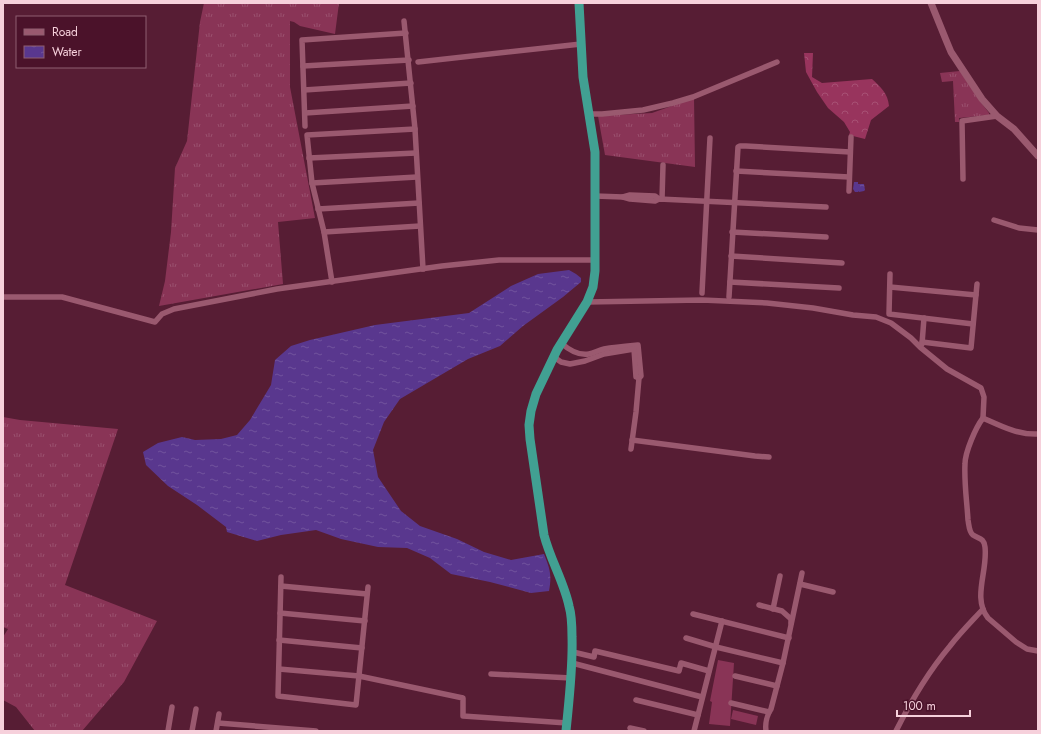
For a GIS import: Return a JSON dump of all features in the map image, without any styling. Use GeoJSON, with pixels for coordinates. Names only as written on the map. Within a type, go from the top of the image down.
{"type":"FeatureCollection","features":[{"type":"Feature","properties":{"kind":"highway"},"geometry":{"type":"LineString","coordinates":[[567,727],[573,652],[570,607],[544,535],[529,425],[536,394],[561,343],[587,302],[593,287],[595,271],[596,152],[583,77],[579,3]]}},
{"type":"Feature","properties":{"kind":"street"},"geometry":{"type":"LineString","coordinates":[[931,3],[951,52],[982,98],[997,116],[1014,129],[1038,156]]}},
{"type":"Feature","properties":{"kind":"street"},"geometry":{"type":"LineString","coordinates":[[404,21],[415,129],[423,269]]}},
{"type":"Feature","properties":{"kind":"street"},"geometry":{"type":"LineString","coordinates":[[305,126],[302,40],[406,33]]}},
{"type":"Feature","properties":{"kind":"street"},"geometry":{"type":"LineString","coordinates":[[418,62],[581,44]]}},
{"type":"Feature","properties":{"kind":"street"},"geometry":{"type":"LineString","coordinates":[[303,66],[409,60]]}},
{"type":"Feature","properties":{"kind":"street"},"geometry":{"type":"LineString","coordinates":[[589,114],[643,110],[673,103],[693,97],[777,62]]}},
{"type":"Feature","properties":{"kind":"street"},"geometry":{"type":"LineString","coordinates":[[304,90],[411,83]]}},
{"type":"Feature","properties":{"kind":"street"},"geometry":{"type":"LineString","coordinates":[[305,113],[413,106]]}},
{"type":"Feature","properties":{"kind":"street"},"geometry":{"type":"LineString","coordinates":[[963,179],[962,121],[997,116]]}},
{"type":"Feature","properties":{"kind":"street"},"geometry":{"type":"LineString","coordinates":[[332,282],[324,232],[312,183],[307,135],[415,129]]}},
{"type":"Feature","properties":{"kind":"street"},"geometry":{"type":"LineString","coordinates":[[849,191],[851,137]]}},
{"type":"Feature","properties":{"kind":"street"},"geometry":{"type":"LineString","coordinates":[[702,294],[710,138]]}},
{"type":"Feature","properties":{"kind":"street"},"geometry":{"type":"LineString","coordinates":[[729,297],[738,147],[850,152]]}},
{"type":"Feature","properties":{"kind":"street"},"geometry":{"type":"LineString","coordinates":[[309,158],[416,153]]}},
{"type":"Feature","properties":{"kind":"street"},"geometry":{"type":"LineString","coordinates":[[660,199],[663,165]]}},
{"type":"Feature","properties":{"kind":"street"},"geometry":{"type":"LineString","coordinates":[[736,171],[849,177]]}},
{"type":"Feature","properties":{"kind":"street"},"geometry":{"type":"LineString","coordinates":[[312,183],[418,177]]}},
{"type":"Feature","properties":{"kind":"street"},"geometry":{"type":"LineString","coordinates":[[595,196],[623,197],[642,200],[660,199],[826,207]]}},
{"type":"Feature","properties":{"kind":"street"},"geometry":{"type":"LineString","coordinates":[[318,209],[419,203]]}},
{"type":"Feature","properties":{"kind":"street"},"geometry":{"type":"LineString","coordinates":[[994,220],[1019,228],[1038,230]]}},
{"type":"Feature","properties":{"kind":"street"},"geometry":{"type":"LineString","coordinates":[[324,232],[420,226]]}},
{"type":"Feature","properties":{"kind":"street"},"geometry":{"type":"LineString","coordinates":[[732,232],[826,237]]}},
{"type":"Feature","properties":{"kind":"street"},"geometry":{"type":"LineString","coordinates":[[731,256],[842,263]]}},
{"type":"Feature","properties":{"kind":"street"},"geometry":{"type":"LineString","coordinates":[[3,297],[62,297],[155,322],[162,314],[174,309],[277,289],[499,260],[595,260]]}},
{"type":"Feature","properties":{"kind":"street"},"geometry":{"type":"LineString","coordinates":[[890,274],[889,314],[973,324]]}},
{"type":"Feature","properties":{"kind":"street"},"geometry":{"type":"LineString","coordinates":[[730,282],[839,288]]}},
{"type":"Feature","properties":{"kind":"street"},"geometry":{"type":"LineString","coordinates":[[921,345],[971,348],[977,284]]}},
{"type":"Feature","properties":{"kind":"street"},"geometry":{"type":"LineString","coordinates":[[890,287],[976,295]]}},
{"type":"Feature","properties":{"kind":"street"},"geometry":{"type":"LineString","coordinates":[[587,302],[702,300],[767,303],[876,317],[892,323],[921,345],[947,369],[981,388],[984,397],[983,418],[978,424],[965,463],[969,527],[973,535],[981,539],[985,546],[981,600],[983,609],[988,618],[1016,642],[1027,648],[1038,651]]}},
{"type":"Feature","properties":{"kind":"street"},"geometry":{"type":"LineString","coordinates":[[921,345],[924,318]]}},
{"type":"Feature","properties":{"kind":"street"},"geometry":{"type":"LineString","coordinates":[[561,343],[578,354],[589,354],[602,349],[638,345],[641,376],[639,378],[631,449]]}},
{"type":"Feature","properties":{"kind":"street"},"geometry":{"type":"LineString","coordinates":[[554,357],[561,362],[570,364],[585,361],[604,354],[634,349],[636,377],[639,378]]}},
{"type":"Feature","properties":{"kind":"street"},"geometry":{"type":"LineString","coordinates":[[983,418],[1012,430],[1038,434]]}},
{"type":"Feature","properties":{"kind":"street"},"geometry":{"type":"LineString","coordinates":[[632,440],[769,457]]}},
{"type":"Feature","properties":{"kind":"street"},"geometry":{"type":"LineString","coordinates":[[766,731],[765,726],[783,663],[802,573]]}},
{"type":"Feature","properties":{"kind":"street"},"geometry":{"type":"LineString","coordinates":[[773,609],[780,576]]}},
{"type":"Feature","properties":{"kind":"street"},"geometry":{"type":"LineString","coordinates":[[281,577],[278,696],[356,705],[368,587]]}},
{"type":"Feature","properties":{"kind":"street"},"geometry":{"type":"LineString","coordinates":[[800,584],[833,592]]}},
{"type":"Feature","properties":{"kind":"street"},"geometry":{"type":"LineString","coordinates":[[280,586],[367,594]]}},
{"type":"Feature","properties":{"kind":"street"},"geometry":{"type":"LineString","coordinates":[[759,605],[782,611],[791,619],[791,627]]}},
{"type":"Feature","properties":{"kind":"street"},"geometry":{"type":"LineString","coordinates":[[896,731],[918,691],[936,664],[950,645],[983,609]]}},
{"type":"Feature","properties":{"kind":"street"},"geometry":{"type":"LineString","coordinates":[[280,613],[365,621]]}},
{"type":"Feature","properties":{"kind":"street"},"geometry":{"type":"LineString","coordinates":[[693,614],[789,638]]}},
{"type":"Feature","properties":{"kind":"street"},"geometry":{"type":"LineString","coordinates":[[694,731],[722,621]]}},
{"type":"Feature","properties":{"kind":"street"},"geometry":{"type":"LineString","coordinates":[[686,638],[716,647],[783,663]]}},
{"type":"Feature","properties":{"kind":"street"},"geometry":{"type":"LineString","coordinates":[[279,640],[362,648]]}},
{"type":"Feature","properties":{"kind":"street"},"geometry":{"type":"LineString","coordinates":[[573,652],[594,657],[595,651],[679,670],[681,663],[709,671]]}},
{"type":"Feature","properties":{"kind":"street"},"geometry":{"type":"LineString","coordinates":[[572,662],[702,697]]}},
{"type":"Feature","properties":{"kind":"street"},"geometry":{"type":"LineString","coordinates":[[279,668],[359,676],[463,698],[463,716],[567,727]]}},
{"type":"Feature","properties":{"kind":"street"},"geometry":{"type":"LineString","coordinates":[[491,674],[571,678]]}},
{"type":"Feature","properties":{"kind":"street"},"geometry":{"type":"LineString","coordinates":[[735,676],[777,686]]}},
{"type":"Feature","properties":{"kind":"street"},"geometry":{"type":"LineString","coordinates":[[636,700],[698,714]]}},
{"type":"Feature","properties":{"kind":"street"},"geometry":{"type":"LineString","coordinates":[[731,703],[769,712]]}},
{"type":"Feature","properties":{"kind":"street"},"geometry":{"type":"LineString","coordinates":[[168,731],[172,707]]}},
{"type":"Feature","properties":{"kind":"street"},"geometry":{"type":"LineString","coordinates":[[192,731],[196,709]]}},
{"type":"Feature","properties":{"kind":"street"},"geometry":{"type":"LineString","coordinates":[[216,731],[219,714]]}},
{"type":"Feature","properties":{"kind":"street"},"geometry":{"type":"LineString","coordinates":[[218,723],[316,731]]}},
{"type":"Feature","properties":{"kind":"street"},"geometry":{"type":"LineString","coordinates":[[630,728],[644,731]]}},
{"type":"Feature","properties":{"kind":"green space"},"geometry":{"type":"Polygon","coordinates":[[[204,3],[339,3],[335,34],[300,26],[290,21],[290,87],[315,218],[278,222],[283,284],[159,306],[165,281],[171,232],[175,168],[187,141],[200,22],[204,3]]]}},
{"type":"Feature","properties":{"kind":"green space"},"geometry":{"type":"Polygon","coordinates":[[[804,53],[813,53],[812,77],[822,83],[872,79],[884,91],[889,106],[871,120],[865,139],[849,135],[850,132],[844,122],[828,108],[806,72],[804,53]]]}},
{"type":"Feature","properties":{"kind":"green space"},"geometry":{"type":"Polygon","coordinates":[[[960,71],[989,115],[959,118],[959,122],[955,122],[953,81],[942,82],[940,73],[960,71]]]}},
{"type":"Feature","properties":{"kind":"green space"},"geometry":{"type":"Polygon","coordinates":[[[694,98],[695,167],[605,155],[598,116],[652,113],[694,98]]]}},
{"type":"Feature","properties":{"kind":"green space"},"geometry":{"type":"Polygon","coordinates":[[[3,417],[20,420],[118,429],[65,585],[157,621],[124,682],[82,731],[35,731],[16,707],[3,700],[3,637],[8,629],[3,627],[3,417]]]}},
{"type":"Feature","properties":{"kind":"green space"},"geometry":{"type":"Polygon","coordinates":[[[718,660],[734,663],[730,726],[709,724],[712,702],[710,701],[718,660]]]}},
{"type":"Feature","properties":{"kind":"green space"},"geometry":{"type":"Polygon","coordinates":[[[733,710],[758,716],[756,725],[731,719],[733,710]]]}},
{"type":"Feature","properties":{"kind":"water"},"geometry":{"type":"Polygon","coordinates":[[[854,182],[864,184],[865,190],[855,192],[853,189],[854,182]]]}},
{"type":"Feature","properties":{"kind":"water"},"geometry":{"type":"Polygon","coordinates":[[[569,270],[581,278],[581,282],[523,326],[500,346],[468,359],[400,399],[384,422],[373,450],[378,477],[401,511],[420,526],[457,539],[484,552],[511,560],[544,554],[550,572],[549,591],[531,593],[490,582],[451,574],[430,558],[407,548],[378,547],[341,539],[316,530],[281,535],[257,541],[227,532],[226,527],[197,505],[168,486],[146,465],[143,452],[158,443],[182,437],[195,440],[221,439],[237,435],[250,420],[271,385],[275,360],[291,346],[310,340],[375,325],[469,313],[511,286],[538,274],[569,270]]]}}]}
